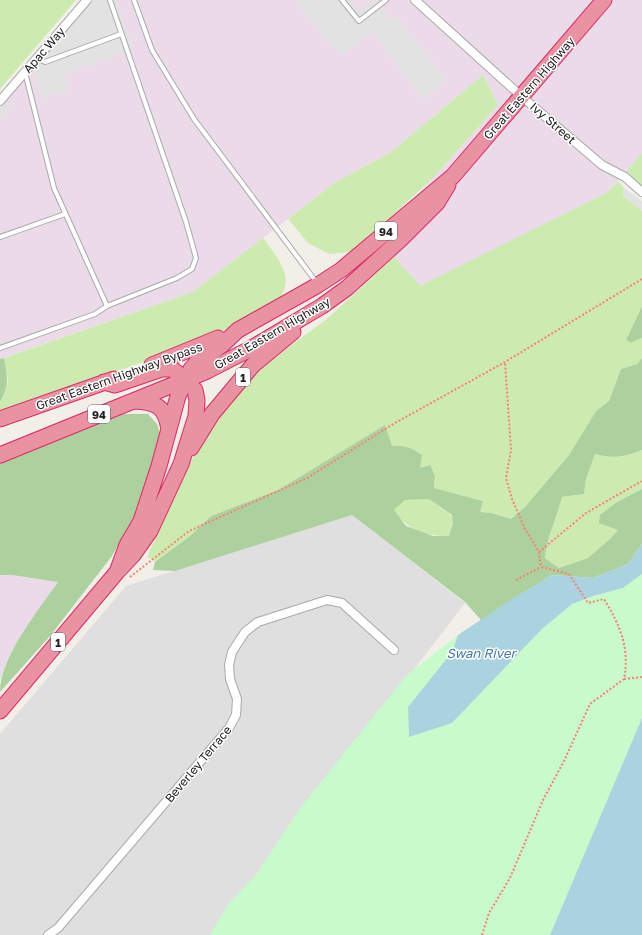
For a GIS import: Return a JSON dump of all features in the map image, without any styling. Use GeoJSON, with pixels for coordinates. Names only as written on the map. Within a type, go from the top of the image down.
{"type":"FeatureCollection","features":[{"type":"Feature","properties":{"kind":"highway","name":"Great Eastern Highway"},"geometry":{"type":"LineString","coordinates":[[121,576],[127,545],[141,521],[160,466],[178,396],[186,379],[198,361],[222,345],[238,330],[318,285],[341,270],[453,176],[604,0]]}},
{"type":"Feature","properties":{"kind":"highway","name":"Great Eastern Highway"},"geometry":{"type":"LineString","coordinates":[[186,379],[207,371],[250,349],[322,306],[347,288],[432,209],[453,176]]}},
{"type":"Feature","properties":{"kind":"highway","name":"1"},"geometry":{"type":"LineString","coordinates":[[181,464],[212,414],[253,365],[322,306]]}},
{"type":"Feature","properties":{"kind":"highway","name":"Great Eastern Highway Bypass"},"geometry":{"type":"LineString","coordinates":[[0,419],[175,357],[238,330]]}},
{"type":"Feature","properties":{"kind":"highway","name":"Great Eastern Highway"},"geometry":{"type":"LineString","coordinates":[[0,711],[121,576],[133,555],[150,531],[181,464],[196,416],[197,400],[195,390],[186,379],[172,369],[162,369],[115,386],[104,382]]}},
{"type":"Feature","properties":{"kind":"highway","name":"94"},"geometry":{"type":"LineString","coordinates":[[0,455],[58,430],[186,379]]}},
{"type":"Feature","properties":{"kind":"highway"},"geometry":{"type":"LineString","coordinates":[[133,401],[155,404],[165,413],[169,429]]}},
{"type":"Feature","properties":{"kind":"street","name":"Apac Way"},"geometry":{"type":"LineString","coordinates":[[0,101],[87,0]]}},
{"type":"Feature","properties":{"kind":"street","name":"Ivy Street"},"geometry":{"type":"LineString","coordinates":[[415,0],[521,96],[605,167],[625,178],[642,192]]}},
{"type":"Feature","properties":{"kind":"street","name":"Beverley Terrace"},"geometry":{"type":"LineString","coordinates":[[48,935],[58,928],[88,894],[230,728],[236,715],[237,699],[230,679],[229,665],[232,652],[245,632],[258,622],[327,600],[342,603],[394,650]]}},
{"type":"Feature","properties":{"kind":"lane"},"geometry":{"type":"LineString","coordinates":[[0,348],[95,314],[107,306],[177,278],[192,269],[196,258],[186,222],[110,0]]}},
{"type":"Feature","properties":{"kind":"lane"},"geometry":{"type":"LineString","coordinates":[[134,0],[152,50],[194,119],[318,285]]}},
{"type":"Feature","properties":{"kind":"lane"},"geometry":{"type":"LineString","coordinates":[[342,0],[359,21],[386,0]]}},
{"type":"Feature","properties":{"kind":"lane"},"geometry":{"type":"LineString","coordinates":[[37,58],[45,62],[121,34]]}},
{"type":"Feature","properties":{"kind":"lane"},"geometry":{"type":"LineString","coordinates":[[25,72],[54,188],[107,306]]}},
{"type":"Feature","properties":{"kind":"lane"},"geometry":{"type":"LineString","coordinates":[[0,237],[65,214]]}},
{"type":"Feature","properties":{"kind":"path"},"geometry":{"type":"LineString","coordinates":[[121,576],[189,531],[307,478],[395,423],[505,362],[642,279]]}},
{"type":"Feature","properties":{"kind":"path"},"geometry":{"type":"LineString","coordinates":[[505,362],[511,450],[506,478],[512,499],[525,529],[539,552],[541,567]]}},
{"type":"Feature","properties":{"kind":"path"},"geometry":{"type":"LineString","coordinates":[[539,552],[586,513],[642,481]]}},
{"type":"Feature","properties":{"kind":"path"},"geometry":{"type":"LineString","coordinates":[[516,580],[541,567],[569,574],[588,603],[604,599],[623,635],[627,664],[624,679]]}},
{"type":"Feature","properties":{"kind":"path"},"geometry":{"type":"LineString","coordinates":[[482,935],[489,913],[510,878],[543,800],[564,761],[590,704],[624,679],[642,677]]}},
{"type":"Feature","properties":{"kind":"shaded area"},"geometry":{"type":"Polygon","coordinates":[[[87,0],[642,0],[642,153],[608,192],[420,287],[378,239],[498,105],[483,75],[391,152],[336,182],[193,292],[0,359],[0,101],[87,0]]]}},
{"type":"Feature","properties":{"kind":"shaded area"},"geometry":{"type":"Polygon","coordinates":[[[87,0],[116,0],[133,49],[64,74],[69,89],[42,98],[31,65],[87,0]]]}},
{"type":"Feature","properties":{"kind":"shaded area"},"geometry":{"type":"Polygon","coordinates":[[[296,0],[350,0],[358,12],[373,0],[377,0],[390,19],[395,16],[447,81],[423,99],[373,32],[342,54],[330,45],[296,0]]]}},
{"type":"Feature","properties":{"kind":"shaded area"},"geometry":{"type":"Polygon","coordinates":[[[3,103],[11,109],[0,121],[0,106],[3,103]]]}},
{"type":"Feature","properties":{"kind":"shaded area"},"geometry":{"type":"Polygon","coordinates":[[[624,188],[642,201],[642,211],[623,196],[624,188]]]}},
{"type":"Feature","properties":{"kind":"shaded area"},"geometry":{"type":"Polygon","coordinates":[[[352,515],[465,603],[237,900],[221,935],[0,935],[0,734],[126,586],[352,515]]]}},
{"type":"Feature","properties":{"kind":"shaded area"},"geometry":{"type":"Polygon","coordinates":[[[0,575],[12,575],[58,582],[11,653],[0,680],[0,575]]]}},
{"type":"Feature","properties":{"kind":"green space"},"geometry":{"type":"Polygon","coordinates":[[[0,0],[76,0],[0,89],[0,0]]]}},
{"type":"Feature","properties":{"kind":"green space"},"geometry":{"type":"Polygon","coordinates":[[[483,75],[498,105],[431,180],[352,252],[329,254],[308,243],[288,219],[336,182],[391,152],[483,75]]]}},
{"type":"Feature","properties":{"kind":"green space"},"geometry":{"type":"Polygon","coordinates":[[[642,153],[642,187],[625,173],[642,153]]]}},
{"type":"Feature","properties":{"kind":"green space"},"geometry":{"type":"Polygon","coordinates":[[[618,181],[624,188],[623,196],[642,211],[642,306],[626,340],[631,343],[642,338],[642,358],[637,364],[621,369],[609,401],[596,411],[569,455],[525,507],[511,519],[492,513],[479,512],[483,501],[434,488],[435,476],[429,465],[420,468],[391,446],[385,425],[278,490],[211,516],[190,536],[155,562],[147,557],[191,461],[219,414],[254,373],[328,318],[394,257],[420,286],[608,192],[618,181]]]}},
{"type":"Feature","properties":{"kind":"green space"},"geometry":{"type":"Polygon","coordinates":[[[263,238],[280,262],[286,278],[282,295],[275,304],[205,340],[0,413],[0,402],[4,395],[8,380],[4,358],[193,292],[263,238]]]}},
{"type":"Feature","properties":{"kind":"green space"},"geometry":{"type":"Polygon","coordinates":[[[642,306],[642,338],[631,343],[626,340],[642,306]]]}},
{"type":"Feature","properties":{"kind":"green space"},"geometry":{"type":"Polygon","coordinates":[[[4,358],[7,380],[0,402],[0,359],[4,358]]]}},
{"type":"Feature","properties":{"kind":"green space"},"geometry":{"type":"Polygon","coordinates":[[[642,358],[642,450],[619,456],[595,454],[586,479],[584,494],[562,497],[548,542],[545,558],[559,568],[588,558],[618,530],[599,523],[600,515],[617,502],[642,489],[642,544],[628,564],[593,578],[552,575],[481,620],[465,602],[352,515],[175,571],[153,570],[155,562],[190,536],[211,516],[278,490],[385,425],[392,446],[400,446],[415,450],[422,455],[420,468],[430,465],[435,476],[434,488],[483,501],[480,512],[492,513],[511,519],[525,507],[569,455],[596,411],[609,401],[621,369],[637,364],[642,358]],[[429,499],[405,500],[394,510],[406,526],[433,536],[449,536],[453,523],[452,515],[429,499]]]}},
{"type":"Feature","properties":{"kind":"green space"},"geometry":{"type":"Polygon","coordinates":[[[124,414],[148,414],[157,424],[162,438],[139,508],[112,556],[50,636],[0,692],[6,664],[13,649],[31,620],[58,582],[12,575],[0,575],[0,462],[124,414]]]}},
{"type":"Feature","properties":{"kind":"green space"},"geometry":{"type":"Polygon","coordinates":[[[642,450],[642,489],[617,502],[618,530],[611,538],[588,558],[559,568],[545,558],[548,542],[562,497],[584,494],[586,479],[595,454],[619,456],[642,450]]]}},
{"type":"Feature","properties":{"kind":"green space"},"geometry":{"type":"Polygon","coordinates":[[[429,499],[452,516],[453,523],[449,536],[431,535],[417,531],[399,518],[393,511],[405,500],[429,499]]]}},
{"type":"Feature","properties":{"kind":"green space"},"geometry":{"type":"Polygon","coordinates":[[[642,574],[642,718],[550,935],[210,935],[229,903],[256,875],[301,807],[406,676],[458,635],[452,652],[408,707],[409,736],[452,723],[542,629],[572,604],[593,596],[623,588],[642,574]]]}},
{"type":"Feature","properties":{"kind":"water","name":"Swan River"},"geometry":{"type":"Polygon","coordinates":[[[642,544],[642,574],[623,588],[593,596],[572,604],[542,629],[452,723],[409,737],[408,707],[452,652],[458,635],[515,597],[552,575],[593,578],[628,564],[642,544]]]}},
{"type":"Feature","properties":{"kind":"water"},"geometry":{"type":"Polygon","coordinates":[[[642,718],[642,935],[550,935],[642,718]]]}}]}
